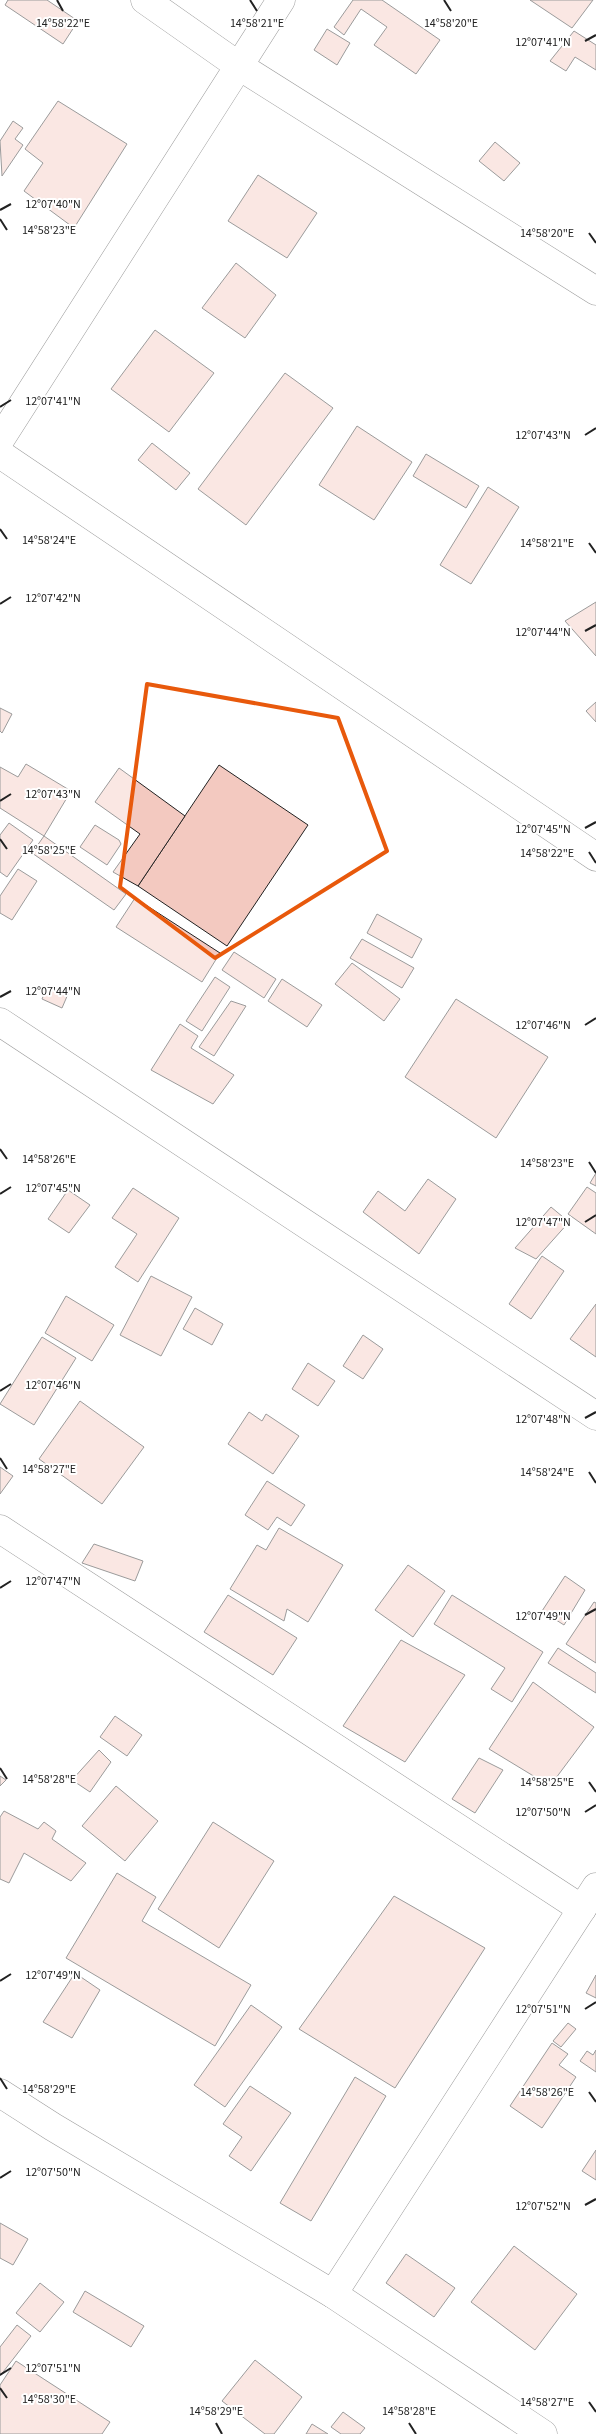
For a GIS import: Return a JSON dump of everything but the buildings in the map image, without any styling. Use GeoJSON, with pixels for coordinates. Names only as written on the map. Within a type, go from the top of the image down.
{"type":"FeatureCollection","features":[{"type":"Feature","properties":{"kind":"street"},"geometry":{"type":"LineString","coordinates":[[145,0],[239,66],[596,292]]}},
{"type":"Feature","properties":{"kind":"street"},"geometry":{"type":"LineString","coordinates":[[0,440],[281,0]]}},
{"type":"Feature","properties":{"kind":"street"},"geometry":{"type":"LineString","coordinates":[[0,454],[596,857]]}},
{"type":"Feature","properties":{"kind":"street"},"geometry":{"type":"LineString","coordinates":[[0,1022],[596,1416]]}},
{"type":"Feature","properties":{"kind":"street"},"geometry":{"type":"LineString","coordinates":[[0,1529],[589,1898],[333,2294]]}},
{"type":"Feature","properties":{"kind":"street"},"geometry":{"type":"LineString","coordinates":[[0,2093],[53,2128],[333,2294],[543,2434]]}},
{"type":"Feature","properties":{"kind":"highlighted area"},"geometry":{"type":"Polygon","coordinates":[[[147,684],[338,718],[387,851],[215,958],[120,887],[147,684]]]}}]}
